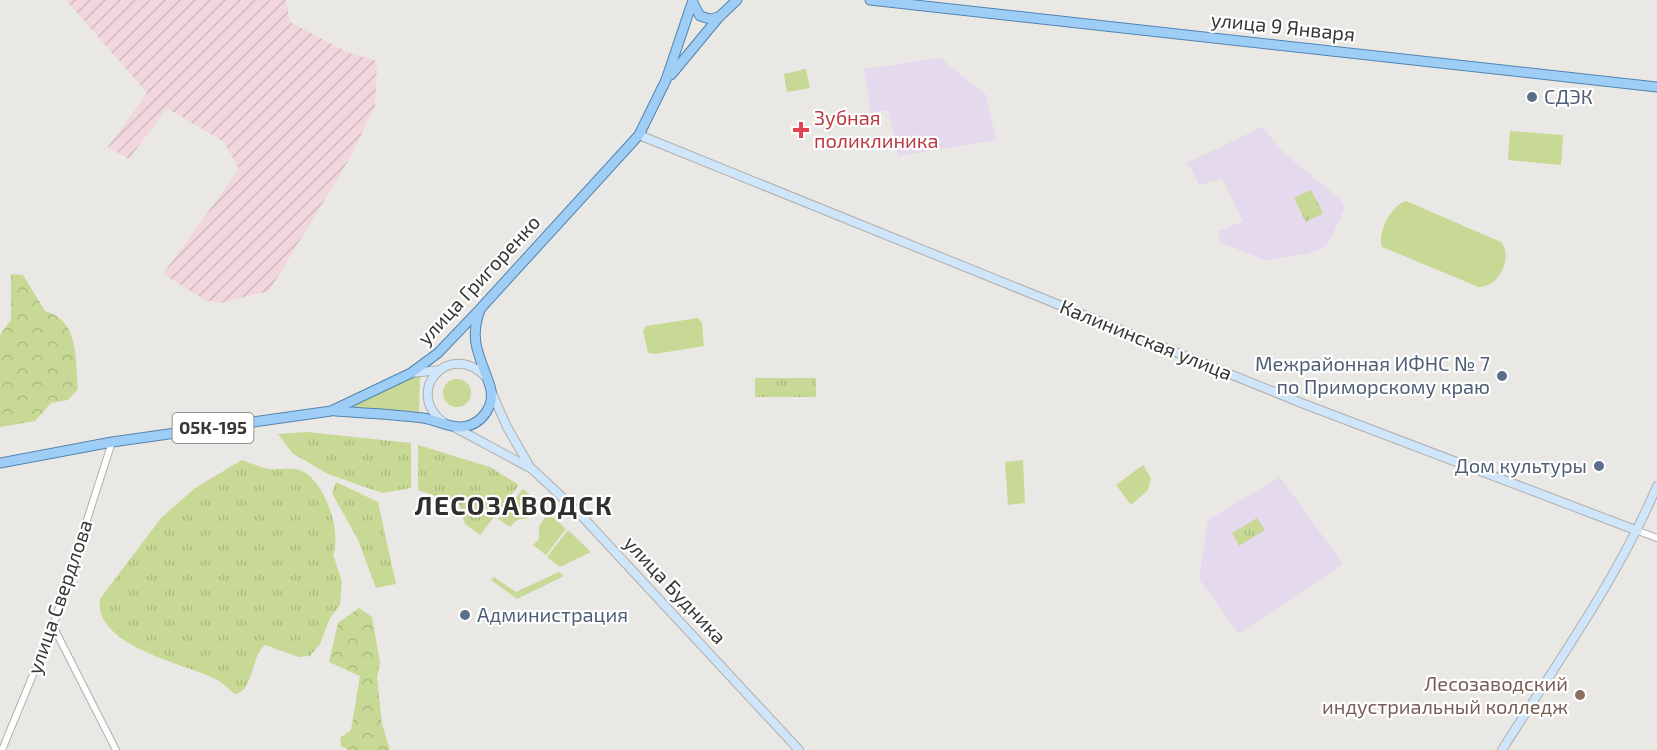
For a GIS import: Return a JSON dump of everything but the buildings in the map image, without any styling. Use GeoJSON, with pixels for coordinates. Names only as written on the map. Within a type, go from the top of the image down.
{"type":"FeatureCollection","features":[{"type":"Feature","properties":{"kind":"main road"},"geometry":{"type":"LineString","coordinates":[[693,1],[700,16],[710,20],[721,15],[727,0]]}},
{"type":"Feature","properties":{"kind":"main road"},"geometry":{"type":"LineString","coordinates":[[666,80],[721,15],[737,0]]}},
{"type":"Feature","properties":{"kind":"main road","name":"улица 9 Января"},"geometry":{"type":"LineString","coordinates":[[870,0],[1657,87]]}},
{"type":"Feature","properties":{"kind":"main road"},"geometry":{"type":"LineString","coordinates":[[666,80],[693,1]]}},
{"type":"Feature","properties":{"kind":"main road","name":"улица Григоренко"},"geometry":{"type":"LineString","coordinates":[[0,463],[112,442],[331,411],[411,373],[441,349],[481,308],[639,135],[666,80]]}},
{"type":"Feature","properties":{"kind":"main road","name":"Калининская улица"},"geometry":{"type":"LineString","coordinates":[[639,135],[1304,404],[1638,531]]}},
{"type":"Feature","properties":{"kind":"main road"},"geometry":{"type":"LineString","coordinates":[[481,308],[477,319],[475,340],[478,356],[507,427],[532,469]]}},
{"type":"Feature","properties":{"kind":"main road"},"geometry":{"type":"LineString","coordinates":[[441,349],[440,370],[428,387],[427,398],[430,408],[444,423]]}},
{"type":"Feature","properties":{"kind":"main road"},"geometry":{"type":"LineString","coordinates":[[411,373],[440,370],[459,363],[470,364],[486,377]]}},
{"type":"Feature","properties":{"kind":"main road"},"geometry":{"type":"LineString","coordinates":[[331,411],[409,417],[454,427],[475,423],[484,416],[489,407],[491,388]]}},
{"type":"Feature","properties":{"kind":"main road","name":"улица Будника"},"geometry":{"type":"LineString","coordinates":[[454,427],[532,469],[577,511],[799,750]]}},
{"type":"Feature","properties":{"kind":"main road"},"geometry":{"type":"LineString","coordinates":[[1502,750],[1582,625],[1638,531],[1657,486]]}},
{"type":"Feature","properties":{"kind":"street","name":"улица Свердлова"},"geometry":{"type":"LineString","coordinates":[[2,750],[54,626],[112,442]]}},
{"type":"Feature","properties":{"kind":"street","name":"Калининская улица"},"geometry":{"type":"LineString","coordinates":[[1638,531],[1657,538]]}},
{"type":"Feature","properties":{"kind":"street"},"geometry":{"type":"LineString","coordinates":[[54,626],[116,750]]}},
{"type":"Feature","properties":{"kind":"shaded area"},"geometry":{"type":"Polygon","coordinates":[[[66,0],[286,0],[290,22],[349,53],[377,61],[375,106],[350,158],[269,291],[220,303],[205,300],[163,274],[239,169],[224,142],[167,108],[129,159],[108,147],[147,93],[66,0]]]}},
{"type":"Feature","properties":{"kind":"shaded area"},"geometry":{"type":"Polygon","coordinates":[[[940,58],[986,95],[996,140],[898,156],[888,110],[871,113],[864,69],[940,58]]]}},
{"type":"Feature","properties":{"kind":"shaded area"},"geometry":{"type":"Polygon","coordinates":[[[1262,127],[1285,154],[1340,199],[1345,208],[1327,246],[1307,254],[1265,260],[1219,242],[1219,231],[1243,221],[1222,178],[1200,185],[1187,163],[1262,127]]]}},
{"type":"Feature","properties":{"kind":"shaded area"},"geometry":{"type":"Polygon","coordinates":[[[1280,477],[1343,564],[1239,634],[1199,579],[1208,520],[1280,477]]]}},
{"type":"Feature","properties":{"kind":"green space"},"geometry":{"type":"Polygon","coordinates":[[[806,69],[810,88],[787,92],[784,74],[806,69]]]}},
{"type":"Feature","properties":{"kind":"green space"},"geometry":{"type":"Polygon","coordinates":[[[1510,131],[1563,135],[1561,165],[1508,160],[1510,131]]]}},
{"type":"Feature","properties":{"kind":"green space"},"geometry":{"type":"Polygon","coordinates":[[[1311,190],[1323,213],[1306,222],[1294,198],[1311,190]]]}},
{"type":"Feature","properties":{"kind":"green space"},"geometry":{"type":"Polygon","coordinates":[[[1406,201],[1501,242],[1506,256],[1505,264],[1498,277],[1492,283],[1479,287],[1382,247],[1383,227],[1386,220],[1395,208],[1406,201]]]}},
{"type":"Feature","properties":{"kind":"green space"},"geometry":{"type":"Polygon","coordinates":[[[11,274],[23,275],[45,311],[56,316],[70,332],[74,342],[78,389],[68,400],[51,403],[35,421],[0,427],[0,335],[11,320],[11,274]]]}},
{"type":"Feature","properties":{"kind":"green space"},"geometry":{"type":"Polygon","coordinates":[[[698,318],[702,323],[704,346],[655,354],[648,353],[643,331],[646,326],[698,318]]]}},
{"type":"Feature","properties":{"kind":"green space"},"geometry":{"type":"Polygon","coordinates":[[[420,374],[419,412],[348,407],[420,374]]]}},
{"type":"Feature","properties":{"kind":"green space"},"geometry":{"type":"Polygon","coordinates":[[[755,378],[816,378],[816,397],[755,397],[755,378]]]}},
{"type":"Feature","properties":{"kind":"green space"},"geometry":{"type":"Polygon","coordinates":[[[457,379],[467,383],[471,393],[467,403],[457,407],[447,403],[443,393],[447,383],[457,379]]]}},
{"type":"Feature","properties":{"kind":"green space"},"geometry":{"type":"Polygon","coordinates":[[[307,432],[411,443],[411,488],[382,493],[328,474],[292,453],[278,434],[307,432]]]}},
{"type":"Feature","properties":{"kind":"green space"},"geometry":{"type":"Polygon","coordinates":[[[418,445],[490,467],[519,485],[480,535],[465,524],[459,504],[418,490],[418,445]]]}},
{"type":"Feature","properties":{"kind":"green space"},"geometry":{"type":"Polygon","coordinates":[[[242,460],[269,469],[302,471],[318,486],[330,508],[335,534],[333,555],[342,581],[340,605],[330,618],[320,644],[310,656],[299,657],[265,645],[260,650],[249,681],[241,692],[235,694],[213,678],[161,659],[124,640],[110,629],[102,615],[100,599],[161,518],[195,488],[242,460]]]}},
{"type":"Feature","properties":{"kind":"green space"},"geometry":{"type":"Polygon","coordinates":[[[1023,460],[1025,503],[1008,505],[1005,462],[1023,460]]]}},
{"type":"Feature","properties":{"kind":"green space"},"geometry":{"type":"Polygon","coordinates":[[[1143,465],[1151,478],[1148,490],[1131,505],[1116,485],[1143,465]]]}},
{"type":"Feature","properties":{"kind":"green space"},"geometry":{"type":"Polygon","coordinates":[[[336,482],[378,502],[396,584],[376,588],[358,540],[332,493],[336,482]]]}},
{"type":"Feature","properties":{"kind":"green space"},"geometry":{"type":"Polygon","coordinates":[[[523,489],[540,503],[528,518],[517,520],[510,527],[498,519],[523,489]]]}},
{"type":"Feature","properties":{"kind":"green space"},"geometry":{"type":"Polygon","coordinates":[[[548,513],[566,529],[546,555],[533,545],[539,539],[539,526],[548,513]]]}},
{"type":"Feature","properties":{"kind":"green space"},"geometry":{"type":"Polygon","coordinates":[[[1257,518],[1265,530],[1239,546],[1232,533],[1257,518]]]}},
{"type":"Feature","properties":{"kind":"green space"},"geometry":{"type":"Polygon","coordinates":[[[568,530],[591,552],[560,567],[547,557],[568,530]]]}},
{"type":"Feature","properties":{"kind":"green space"},"geometry":{"type":"Polygon","coordinates":[[[559,572],[564,576],[517,599],[491,580],[494,577],[516,592],[559,572]]]}},
{"type":"Feature","properties":{"kind":"green space"},"geometry":{"type":"Polygon","coordinates":[[[359,608],[372,617],[380,662],[377,678],[382,724],[390,750],[349,750],[341,746],[340,738],[351,730],[360,676],[329,662],[338,623],[359,608]]]}},
{"type":"Feature","properties":{"kind":"place","name":"СДЭК"},"geometry":{"type":"Point","coordinates":[1532,97]}},
{"type":"Feature","properties":{"kind":"place","name":"Зубная поликлиника"},"geometry":{"type":"Point","coordinates":[801,130]}},
{"type":"Feature","properties":{"kind":"place","name":"Межрайонная ИФНС № 7 по Приморскому краю"},"geometry":{"type":"Point","coordinates":[1502,376]}},
{"type":"Feature","properties":{"kind":"place","name":"Дом культуры"},"geometry":{"type":"Point","coordinates":[1599,466]}},
{"type":"Feature","properties":{"kind":"place","name":"Администрация"},"geometry":{"type":"Point","coordinates":[465,615]}},
{"type":"Feature","properties":{"kind":"place","name":"Лесозаводский индустриальный колледж"},"geometry":{"type":"Point","coordinates":[1580,695]}},
{"type":"Feature","properties":{"kind":"district","name":"ЛЕСОЗАВОДСК"},"geometry":{"type":"Point","coordinates":[514,506]}}]}
